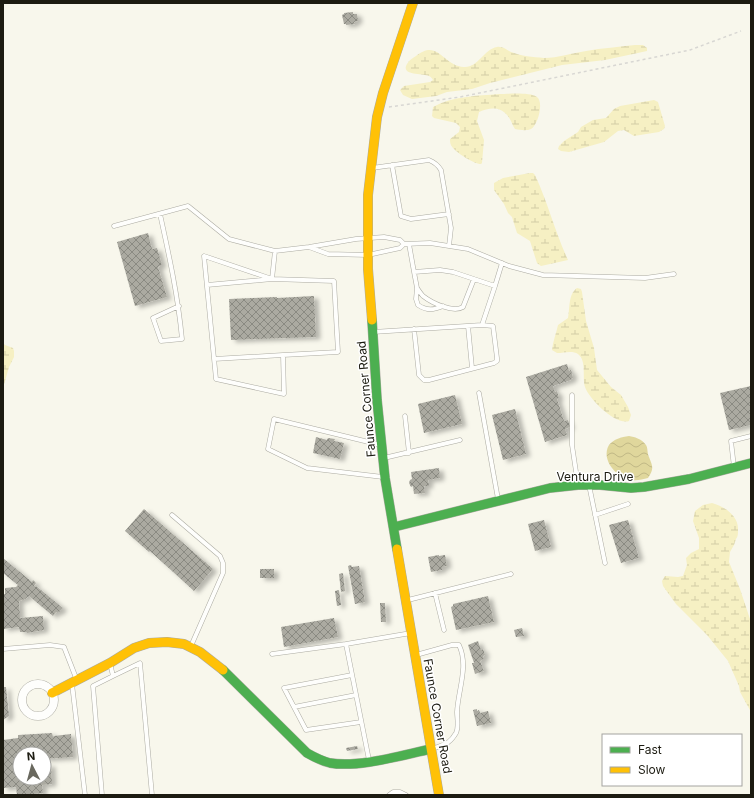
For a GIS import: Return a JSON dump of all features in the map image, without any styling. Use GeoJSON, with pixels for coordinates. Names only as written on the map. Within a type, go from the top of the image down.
{"type":"FeatureCollection","features":[{"type":"Feature","properties":{"kind":"main road","name":"Faunce Corner Road"},"geometry":{"type":"LineString","coordinates":[[413,3],[379,108],[368,195],[368,255],[372,332],[385,478],[439,795]]}},
{"type":"Feature","properties":{"kind":"main road","name":"Ventura Drive"},"geometry":{"type":"LineString","coordinates":[[394,527],[550,488],[578,485],[630,488],[644,487],[689,479],[751,463]]}},
{"type":"Feature","properties":{"kind":"main road"},"geometry":{"type":"LineString","coordinates":[[52,693],[110,663],[134,648],[149,643],[167,642],[184,644],[200,652],[223,670],[307,753],[318,759],[332,763],[348,763],[431,749]]}},
{"type":"Feature","properties":{"kind":"street"},"geometry":{"type":"LineString","coordinates":[[40,684],[49,689],[52,693],[53,704],[48,713],[43,715],[32,715],[24,709],[21,699],[23,694],[30,686],[40,684]]}},
{"type":"Feature","properties":{"kind":"lane"},"geometry":{"type":"LineString","coordinates":[[372,168],[429,160],[439,166],[441,170],[451,228],[449,246]]}},
{"type":"Feature","properties":{"kind":"lane"},"geometry":{"type":"LineString","coordinates":[[392,165],[401,216],[411,219],[448,214]]}},
{"type":"Feature","properties":{"kind":"lane"},"geometry":{"type":"LineString","coordinates":[[114,226],[188,206],[229,239],[275,251],[356,239],[384,237],[400,240],[404,244],[430,243],[468,249],[502,263],[543,275],[645,278],[674,274]]}},
{"type":"Feature","properties":{"kind":"lane"},"geometry":{"type":"LineString","coordinates":[[160,214],[179,306],[182,339],[161,341],[153,318],[179,306]]}},
{"type":"Feature","properties":{"kind":"lane"},"geometry":{"type":"LineString","coordinates":[[309,247],[328,254],[368,255],[400,248],[404,244]]}},
{"type":"Feature","properties":{"kind":"lane"},"geometry":{"type":"LineString","coordinates":[[410,244],[417,288],[416,299],[418,305],[431,310],[444,306]]}},
{"type":"Feature","properties":{"kind":"lane"},"geometry":{"type":"LineString","coordinates":[[272,279],[275,251]]}},
{"type":"Feature","properties":{"kind":"lane"},"geometry":{"type":"LineString","coordinates":[[272,279],[204,256],[216,379],[284,394],[283,356]]}},
{"type":"Feature","properties":{"kind":"lane"},"geometry":{"type":"LineString","coordinates":[[482,326],[502,263]]}},
{"type":"Feature","properties":{"kind":"lane"},"geometry":{"type":"LineString","coordinates":[[414,272],[440,270],[453,272],[495,286]]}},
{"type":"Feature","properties":{"kind":"lane"},"geometry":{"type":"LineString","coordinates":[[207,285],[272,279],[334,281],[338,352],[214,359]]}},
{"type":"Feature","properties":{"kind":"lane"},"geometry":{"type":"LineString","coordinates":[[417,288],[423,296],[444,306],[457,309],[463,307],[474,279]]}},
{"type":"Feature","properties":{"kind":"lane"},"geometry":{"type":"LineString","coordinates":[[372,332],[414,329],[468,326],[493,326],[497,361],[429,380],[424,380],[420,378],[419,375],[414,329]]}},
{"type":"Feature","properties":{"kind":"lane"},"geometry":{"type":"LineString","coordinates":[[468,326],[472,368]]}},
{"type":"Feature","properties":{"kind":"lane"},"geometry":{"type":"LineString","coordinates":[[479,393],[498,500]]}},
{"type":"Feature","properties":{"kind":"lane"},"geometry":{"type":"LineString","coordinates":[[572,396],[572,445],[578,485]]}},
{"type":"Feature","properties":{"kind":"lane"},"geometry":{"type":"LineString","coordinates":[[405,416],[409,453]]}},
{"type":"Feature","properties":{"kind":"lane"},"geometry":{"type":"LineString","coordinates":[[381,445],[274,419],[268,449],[307,468],[385,478]]}},
{"type":"Feature","properties":{"kind":"lane"},"geometry":{"type":"LineString","coordinates":[[734,468],[731,441],[751,436]]}},
{"type":"Feature","properties":{"kind":"lane"},"geometry":{"type":"LineString","coordinates":[[383,458],[460,440]]}},
{"type":"Feature","properties":{"kind":"lane"},"geometry":{"type":"LineString","coordinates":[[589,485],[605,563]]}},
{"type":"Feature","properties":{"kind":"lane"},"geometry":{"type":"LineString","coordinates":[[595,515],[628,504]]}},
{"type":"Feature","properties":{"kind":"lane"},"geometry":{"type":"LineString","coordinates":[[172,515],[220,556],[223,563],[223,573],[191,648]]}},
{"type":"Feature","properties":{"kind":"lane"},"geometry":{"type":"LineString","coordinates":[[405,600],[512,574]]}},
{"type":"Feature","properties":{"kind":"lane"},"geometry":{"type":"LineString","coordinates":[[435,593],[444,630]]}},
{"type":"Feature","properties":{"kind":"lane"},"geometry":{"type":"LineString","coordinates":[[272,654],[346,644],[411,632]]}},
{"type":"Feature","properties":{"kind":"lane"},"geometry":{"type":"LineString","coordinates":[[346,644],[369,760]]}},
{"type":"Feature","properties":{"kind":"lane"},"geometry":{"type":"LineString","coordinates":[[3,649],[50,645],[64,647],[74,682],[85,795]]}},
{"type":"Feature","properties":{"kind":"lane"},"geometry":{"type":"LineString","coordinates":[[415,655],[452,645],[459,645],[462,652],[462,678],[457,711],[458,731],[449,743],[431,749]]}},
{"type":"Feature","properties":{"kind":"lane"},"geometry":{"type":"LineString","coordinates":[[110,663],[113,676]]}},
{"type":"Feature","properties":{"kind":"lane"},"geometry":{"type":"LineString","coordinates":[[102,795],[93,686],[140,663],[152,795]]}},
{"type":"Feature","properties":{"kind":"lane"},"geometry":{"type":"LineString","coordinates":[[352,676],[284,688],[306,730],[361,722]]}},
{"type":"Feature","properties":{"kind":"lane"},"geometry":{"type":"LineString","coordinates":[[294,707],[356,695]]}},
{"type":"Feature","properties":{"kind":"lane"},"geometry":{"type":"LineString","coordinates":[[390,795],[393,792],[400,792],[406,795]]}},
{"type":"Feature","properties":{"kind":"path"},"geometry":{"type":"LineString","coordinates":[[379,108],[460,97],[690,50],[741,31]]}},
{"type":"Feature","properties":{"kind":"green space"},"geometry":{"type":"Polygon","coordinates":[[[643,45],[647,48],[647,51],[605,60],[562,65],[472,89],[447,92],[436,96],[412,99],[403,95],[400,90],[404,86],[430,82],[433,80],[426,75],[409,72],[406,68],[411,59],[424,51],[435,51],[457,66],[469,67],[477,62],[492,48],[497,47],[531,57],[544,58],[598,49],[643,45]]]}},
{"type":"Feature","properties":{"kind":"green space"},"geometry":{"type":"Polygon","coordinates":[[[499,94],[534,95],[539,100],[540,104],[538,118],[534,127],[528,130],[521,130],[515,129],[508,117],[501,110],[490,109],[479,112],[477,121],[484,140],[482,163],[478,164],[462,155],[452,147],[450,144],[450,139],[459,132],[460,127],[456,123],[434,118],[432,116],[433,107],[441,103],[457,99],[499,94]]]}},
{"type":"Feature","properties":{"kind":"green space"},"geometry":{"type":"Polygon","coordinates":[[[654,100],[658,102],[665,126],[664,129],[659,132],[634,136],[624,130],[618,131],[604,142],[569,152],[558,149],[564,141],[578,132],[581,127],[593,120],[606,118],[614,109],[620,106],[654,100]]]}},
{"type":"Feature","properties":{"kind":"green space"},"geometry":{"type":"Polygon","coordinates":[[[530,173],[535,175],[540,186],[568,260],[541,266],[537,263],[530,241],[517,233],[512,217],[494,190],[494,183],[503,178],[530,173]]]}},
{"type":"Feature","properties":{"kind":"green space"},"geometry":{"type":"Polygon","coordinates":[[[577,288],[581,289],[582,292],[586,321],[594,348],[597,370],[611,387],[621,395],[631,415],[629,421],[624,421],[610,416],[592,398],[585,387],[583,365],[581,357],[578,354],[571,352],[557,353],[552,350],[558,325],[568,318],[572,294],[577,288]]]}},
{"type":"Feature","properties":{"kind":"green space"},"geometry":{"type":"Polygon","coordinates":[[[3,343],[13,348],[14,357],[9,367],[3,388],[3,343]]]}},
{"type":"Feature","properties":{"kind":"green space"},"geometry":{"type":"Polygon","coordinates":[[[712,503],[730,512],[738,525],[738,535],[730,552],[729,562],[751,622],[751,712],[740,692],[739,686],[728,661],[707,635],[676,604],[663,586],[662,581],[665,576],[683,576],[687,565],[686,558],[691,553],[699,549],[699,538],[693,521],[695,511],[703,505],[712,503]]]}},
{"type":"Feature","properties":{"kind":"water"},"geometry":{"type":"Polygon","coordinates":[[[629,436],[640,440],[647,446],[652,468],[648,478],[636,480],[627,479],[616,472],[609,462],[607,451],[609,445],[613,441],[629,436]]]}},
{"type":"Feature","properties":{"kind":"building"},"geometry":{"type":"Polygon","coordinates":[[[353,12],[353,14],[357,14],[358,21],[354,22],[355,24],[344,24],[342,15],[344,13],[353,12]]]}},
{"type":"Feature","properties":{"kind":"building"},"geometry":{"type":"Polygon","coordinates":[[[148,233],[152,249],[157,248],[162,265],[158,267],[167,297],[135,306],[117,242],[148,233]]]}},
{"type":"Feature","properties":{"kind":"building"},"geometry":{"type":"Polygon","coordinates":[[[314,296],[316,337],[231,340],[229,299],[314,296]]]}},
{"type":"Feature","properties":{"kind":"building"},"geometry":{"type":"Polygon","coordinates":[[[567,364],[569,371],[571,370],[573,378],[553,386],[555,392],[557,391],[559,398],[557,399],[564,421],[568,420],[570,427],[565,429],[567,435],[545,442],[526,377],[567,364]]]}},
{"type":"Feature","properties":{"kind":"building"},"geometry":{"type":"Polygon","coordinates":[[[751,386],[751,425],[729,430],[720,393],[751,386]]]}},
{"type":"Feature","properties":{"kind":"building"},"geometry":{"type":"Polygon","coordinates":[[[455,395],[462,424],[424,433],[418,404],[455,395]]]}},
{"type":"Feature","properties":{"kind":"building"},"geometry":{"type":"Polygon","coordinates":[[[515,409],[526,454],[503,460],[492,415],[515,409]]]}},
{"type":"Feature","properties":{"kind":"building"},"geometry":{"type":"Polygon","coordinates":[[[316,437],[327,440],[328,438],[335,439],[334,441],[344,443],[340,459],[313,453],[316,437]]]}},
{"type":"Feature","properties":{"kind":"building"},"geometry":{"type":"Polygon","coordinates":[[[439,468],[440,478],[428,480],[429,486],[424,486],[425,493],[414,494],[413,486],[411,487],[409,483],[412,479],[411,472],[439,468]]]}},
{"type":"Feature","properties":{"kind":"building"},"geometry":{"type":"Polygon","coordinates":[[[144,509],[213,569],[194,591],[150,551],[149,552],[125,531],[144,509]]]}},
{"type":"Feature","properties":{"kind":"building"},"geometry":{"type":"Polygon","coordinates":[[[544,520],[551,547],[535,551],[528,524],[544,520]]]}},
{"type":"Feature","properties":{"kind":"building"},"geometry":{"type":"Polygon","coordinates":[[[628,520],[639,558],[621,563],[609,525],[628,520]]]}},
{"type":"Feature","properties":{"kind":"building"},"geometry":{"type":"Polygon","coordinates":[[[445,555],[447,566],[442,567],[442,570],[431,572],[428,557],[445,555]]]}},
{"type":"Feature","properties":{"kind":"building"},"geometry":{"type":"Polygon","coordinates":[[[3,558],[32,582],[33,580],[36,583],[34,586],[35,587],[36,586],[63,608],[58,613],[56,612],[53,616],[29,596],[19,601],[20,618],[43,616],[44,630],[27,633],[20,632],[19,627],[3,629],[3,594],[5,594],[5,588],[16,587],[18,585],[3,573],[3,558]]]}},
{"type":"Feature","properties":{"kind":"building"},"geometry":{"type":"Polygon","coordinates":[[[351,565],[352,567],[359,566],[365,602],[355,604],[348,566],[351,565]]]}},
{"type":"Feature","properties":{"kind":"building"},"geometry":{"type":"Polygon","coordinates":[[[260,569],[274,569],[274,578],[260,578],[260,569]]]}},
{"type":"Feature","properties":{"kind":"building"},"geometry":{"type":"Polygon","coordinates":[[[343,573],[345,591],[341,592],[339,574],[343,573]]]}},
{"type":"Feature","properties":{"kind":"building"},"geometry":{"type":"Polygon","coordinates":[[[339,590],[341,605],[337,606],[335,591],[339,590]]]}},
{"type":"Feature","properties":{"kind":"building"},"geometry":{"type":"Polygon","coordinates":[[[488,596],[494,622],[456,630],[451,607],[453,604],[488,596]]]}},
{"type":"Feature","properties":{"kind":"building"},"geometry":{"type":"Polygon","coordinates":[[[380,603],[385,603],[386,622],[381,622],[380,603]]]}},
{"type":"Feature","properties":{"kind":"building"},"geometry":{"type":"Polygon","coordinates":[[[334,618],[338,637],[284,647],[281,627],[334,618]]]}},
{"type":"Feature","properties":{"kind":"building"},"geometry":{"type":"Polygon","coordinates":[[[522,628],[524,636],[516,637],[514,630],[522,628]]]}},
{"type":"Feature","properties":{"kind":"building"},"geometry":{"type":"Polygon","coordinates":[[[478,641],[481,650],[483,649],[485,655],[483,656],[484,659],[480,661],[484,671],[475,674],[472,663],[474,663],[468,645],[478,641]]]}},
{"type":"Feature","properties":{"kind":"building"},"geometry":{"type":"Polygon","coordinates":[[[3,687],[6,687],[9,716],[3,720],[3,687]]]}},
{"type":"Feature","properties":{"kind":"building"},"geometry":{"type":"Polygon","coordinates":[[[477,709],[480,713],[488,711],[491,723],[477,726],[473,710],[477,709]]]}},
{"type":"Feature","properties":{"kind":"building"},"geometry":{"type":"Polygon","coordinates":[[[52,733],[53,737],[71,734],[73,757],[52,758],[52,746],[12,746],[12,786],[42,786],[43,793],[33,795],[17,795],[16,787],[3,788],[3,740],[18,738],[18,735],[52,733]]]}},
{"type":"Feature","properties":{"kind":"building"},"geometry":{"type":"Polygon","coordinates":[[[357,746],[358,749],[347,751],[346,748],[357,746]]]}},
{"type":"Feature","properties":{"kind":"traffic: fast"},"geometry":{"type":"LineString","coordinates":[[372,320],[377,400],[385,478],[397,549]]}},
{"type":"Feature","properties":{"kind":"traffic: fast"},"geometry":{"type":"LineString","coordinates":[[394,527],[550,488],[578,485],[600,485],[631,488],[644,487],[689,479],[751,463]]}},
{"type":"Feature","properties":{"kind":"traffic: fast"},"geometry":{"type":"LineString","coordinates":[[223,670],[307,753],[324,761],[330,763],[354,764],[431,749]]}},
{"type":"Feature","properties":{"kind":"traffic: slow"},"geometry":{"type":"LineString","coordinates":[[372,320],[368,269],[368,195],[377,117],[383,93],[413,3]]}},
{"type":"Feature","properties":{"kind":"traffic: slow"},"geometry":{"type":"LineString","coordinates":[[397,549],[439,795]]}},
{"type":"Feature","properties":{"kind":"traffic: slow"},"geometry":{"type":"LineString","coordinates":[[52,693],[110,663],[134,648],[149,643],[167,642],[184,644],[200,652],[223,670]]}}]}
